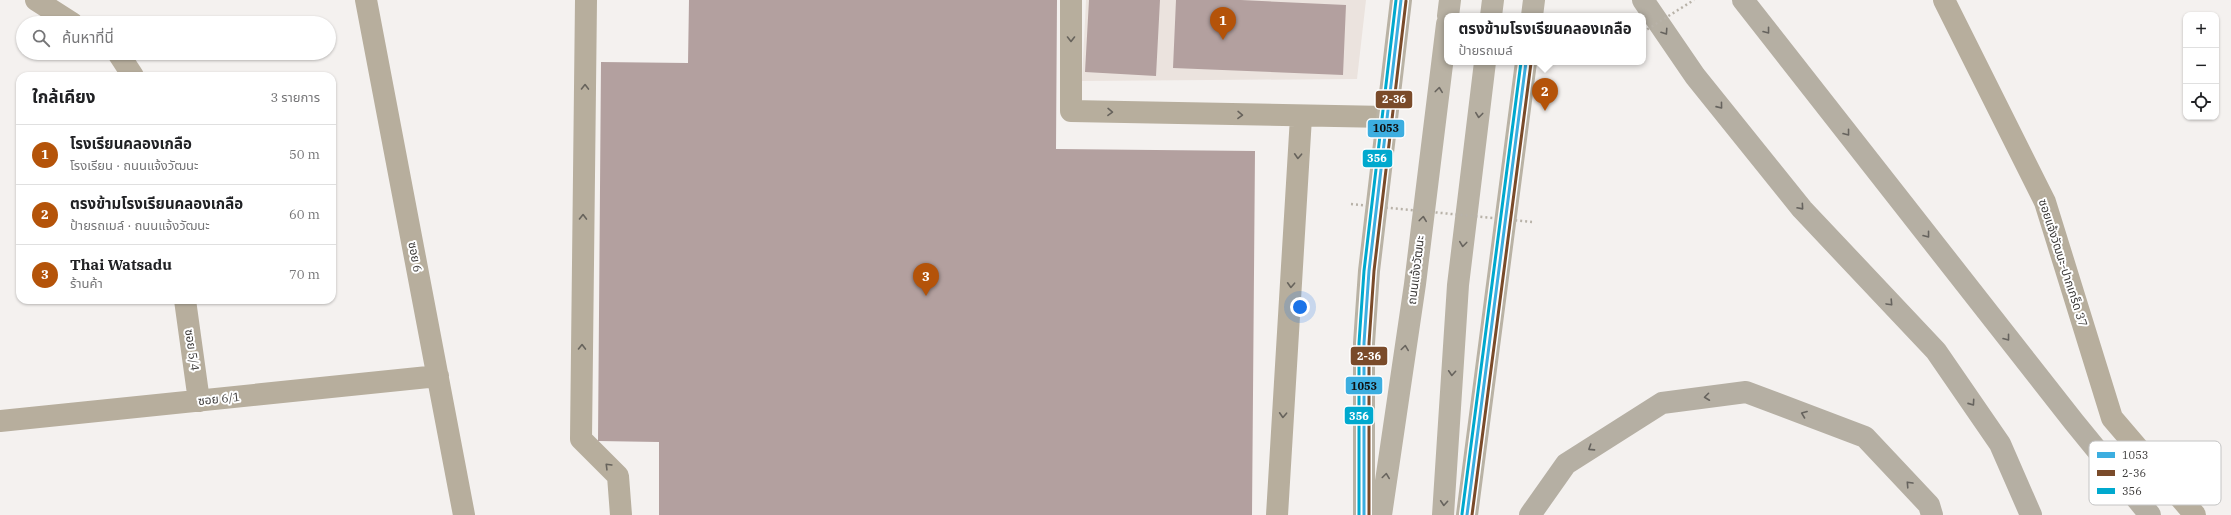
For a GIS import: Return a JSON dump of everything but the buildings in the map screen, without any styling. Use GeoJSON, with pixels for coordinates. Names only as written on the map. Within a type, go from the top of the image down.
{"type":"FeatureCollection","features":[{"type":"Feature","properties":{"kind":"highway"},"geometry":{"type":"LineString","coordinates":[[1643,0],[1695,76],[1802,209],[1936,351],[2000,444],[2031,515]]}},
{"type":"Feature","properties":{"kind":"highway"},"geometry":{"type":"LineString","coordinates":[[1743,0],[2090,441]]}},
{"type":"Feature","properties":{"kind":"highway"},"geometry":{"type":"LineString","coordinates":[[1530,515],[1566,464],[1662,403],[1746,392],[1865,437],[1929,505],[1932,515]]}},
{"type":"Feature","properties":{"kind":"highway"},"geometry":{"type":"LineString","coordinates":[[2142,505],[2150,515]]}},
{"type":"Feature","properties":{"kind":"main road"},"geometry":{"type":"LineString","coordinates":[[1364,515],[1364,343],[1368,271],[1402,0]]}},
{"type":"Feature","properties":{"kind":"main road"},"geometry":{"type":"LineString","coordinates":[[1448,13],[1450,0]]}},
{"type":"Feature","properties":{"kind":"main road"},"geometry":{"type":"LineString","coordinates":[[1491,13],[1493,0]]}},
{"type":"Feature","properties":{"kind":"main road"},"geometry":{"type":"LineString","coordinates":[[1532,13],[1534,0]]}},
{"type":"Feature","properties":{"kind":"main road","name":"ถนนแจ้งวัฒนะ"},"geometry":{"type":"LineString","coordinates":[[1381,515],[1415,284],[1444,48]]}},
{"type":"Feature","properties":{"kind":"main road"},"geometry":{"type":"LineString","coordinates":[[1443,515],[1458,285],[1485,65]]}},
{"type":"Feature","properties":{"kind":"main road"},"geometry":{"type":"LineString","coordinates":[[1467,515],[1526,65]]}},
{"type":"Feature","properties":{"kind":"street"},"geometry":{"type":"LineString","coordinates":[[36,0],[61,16]]}},
{"type":"Feature","properties":{"kind":"street","name":"ซอย 6"},"geometry":{"type":"LineString","coordinates":[[366,0],[464,515]]}},
{"type":"Feature","properties":{"kind":"street"},"geometry":{"type":"LineString","coordinates":[[586,0],[581,440],[618,476],[621,515]]}},
{"type":"Feature","properties":{"kind":"street"},"geometry":{"type":"LineString","coordinates":[[1071,0],[1071,111],[1387,118]]}},
{"type":"Feature","properties":{"kind":"street","name":"ซอยแจ้งวัฒนะ-ปากเกร็ด 37"},"geometry":{"type":"LineString","coordinates":[[1944,0],[2045,202],[2112,418],[2132,441]]}},
{"type":"Feature","properties":{"kind":"street"},"geometry":{"type":"LineString","coordinates":[[123,60],[131,72]]}},
{"type":"Feature","properties":{"kind":"street"},"geometry":{"type":"LineString","coordinates":[[1277,515],[1300,117]]}},
{"type":"Feature","properties":{"kind":"street","name":"ซอย 5/4"},"geometry":{"type":"LineString","coordinates":[[186,304],[199,401]]}},
{"type":"Feature","properties":{"kind":"street","name":"ซอย 6/1"},"geometry":{"type":"LineString","coordinates":[[0,421],[438,376]]}},
{"type":"Feature","properties":{"kind":"street","name":"ซอยแจ้งวัฒนะ-ปากเกร็ด 37"},"geometry":{"type":"LineString","coordinates":[[2186,505],[2195,515]]}},
{"type":"Feature","properties":{"kind":"path"},"geometry":{"type":"LineString","coordinates":[[1646,30],[1694,0]]}},
{"type":"Feature","properties":{"kind":"path"},"geometry":{"type":"LineString","coordinates":[[1351,204],[1532,222]]}},
{"type":"Feature","properties":{"kind":"shaded area"},"geometry":{"type":"Polygon","coordinates":[[[1086,0],[1366,0],[1357,79],[1082,81],[1086,0]]]}},
{"type":"Feature","properties":{"kind":"transit line","name":"356"},"geometry":{"type":"LineString","coordinates":[[1359,515],[1359,343],[1364,271],[1396,0]]}},
{"type":"Feature","properties":{"kind":"transit line","name":"1053"},"geometry":{"type":"LineString","coordinates":[[1364,515],[1364,343],[1369,271],[1401,0]]}},
{"type":"Feature","properties":{"kind":"transit line","name":"2-36"},"geometry":{"type":"LineString","coordinates":[[1369,515],[1369,343],[1374,271],[1406,1]]}},
{"type":"Feature","properties":{"kind":"transit line","name":"356"},"geometry":{"type":"LineString","coordinates":[[1462,514],[1521,65]]}},
{"type":"Feature","properties":{"kind":"transit line","name":"1053"},"geometry":{"type":"LineString","coordinates":[[1467,515],[1526,65]]}},
{"type":"Feature","properties":{"kind":"transit line","name":"2-36"},"geometry":{"type":"LineString","coordinates":[[1472,515],[1531,65]]}},
{"type":"Feature","properties":{"kind":"place","name":"โรงเรียนคลองเกลือ"},"geometry":{"type":"Point","coordinates":[1223,40]}},
{"type":"Feature","properties":{"kind":"place","name":"ตรงข้ามโรงเรียนคลองเกลือ"},"geometry":{"type":"Point","coordinates":[1545,111]}},
{"type":"Feature","properties":{"kind":"place","name":"Thai Watsadu"},"geometry":{"type":"Point","coordinates":[926,296]}}]}
